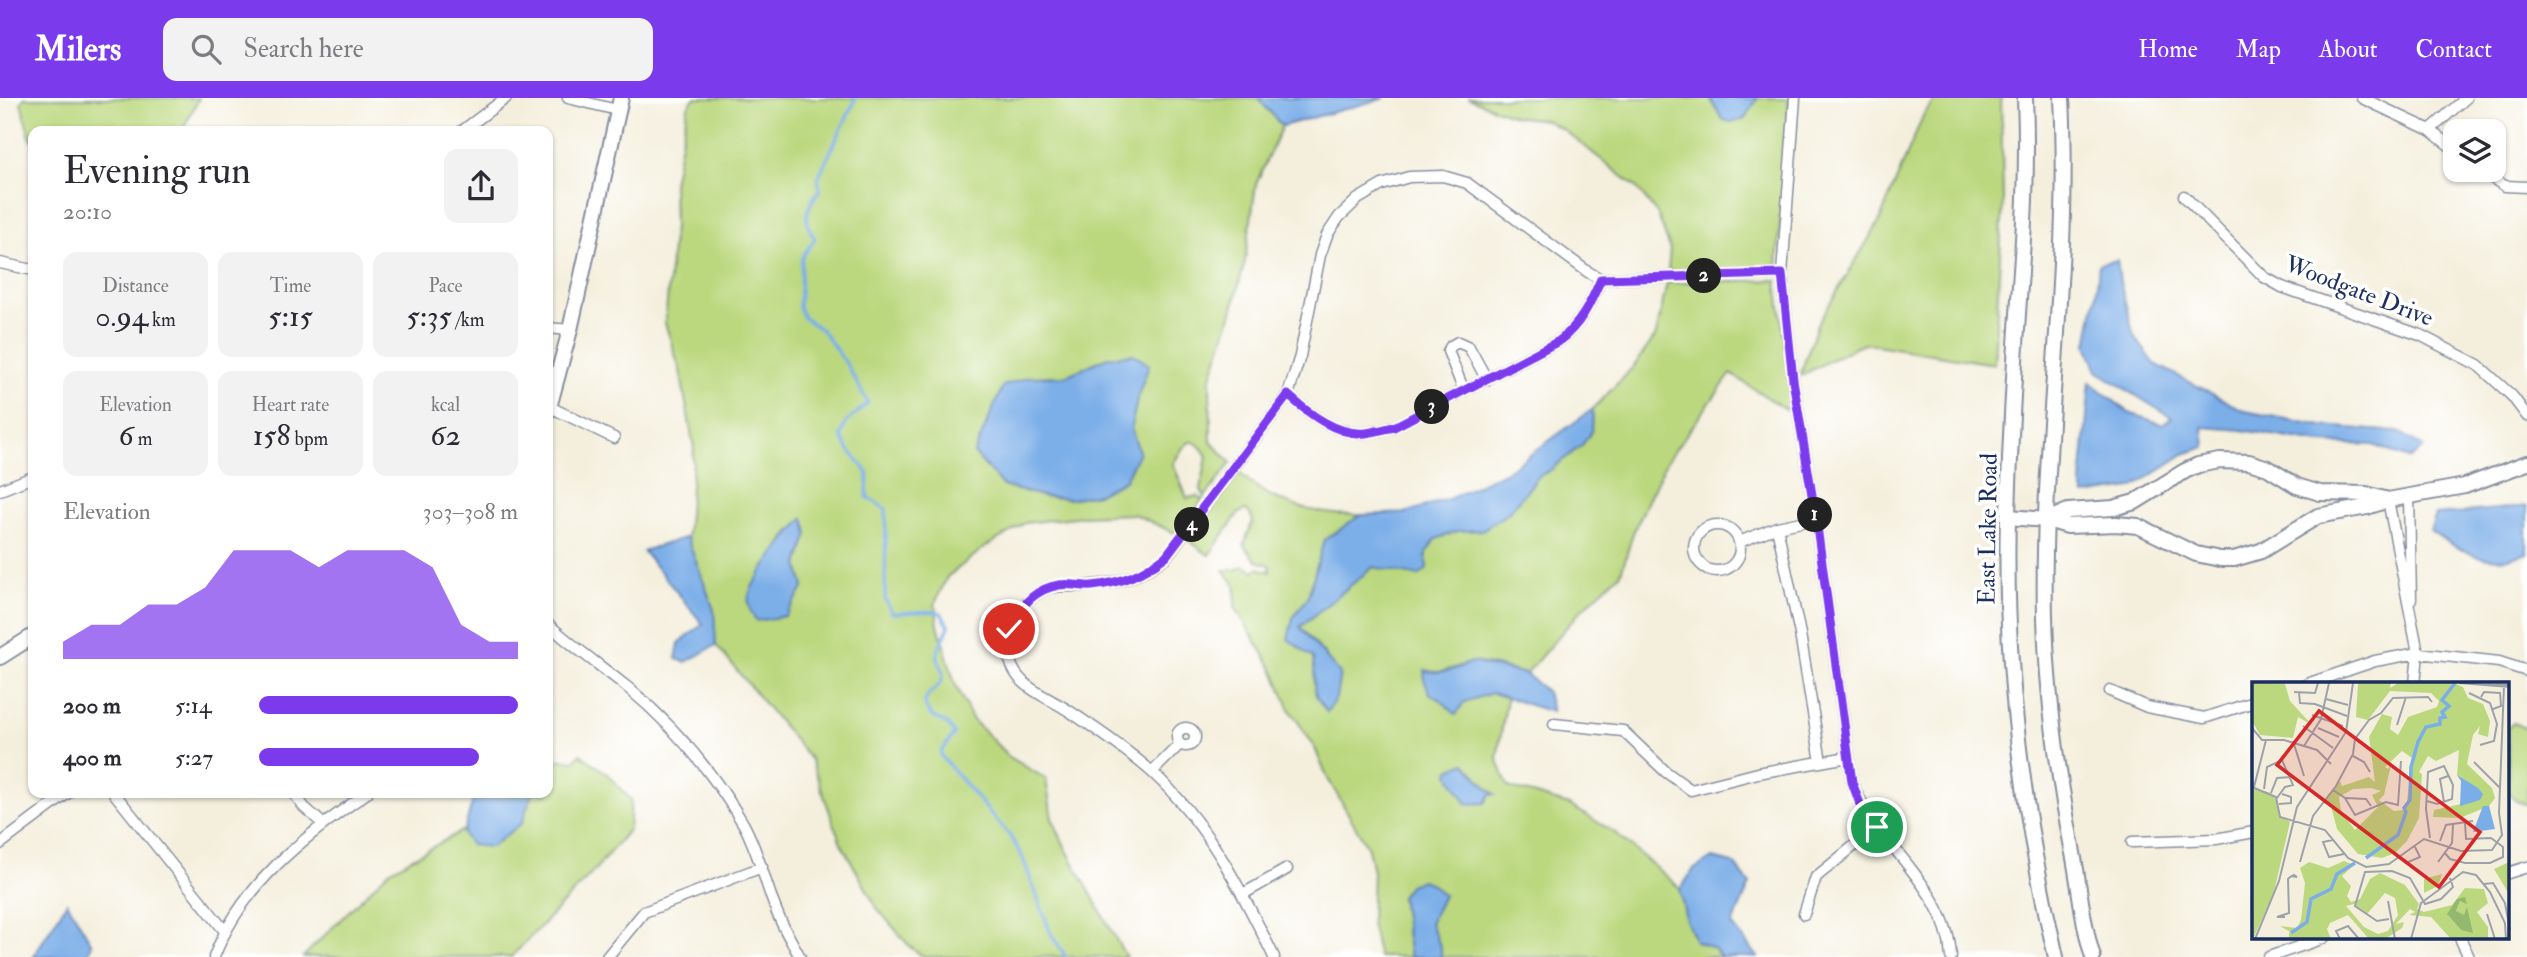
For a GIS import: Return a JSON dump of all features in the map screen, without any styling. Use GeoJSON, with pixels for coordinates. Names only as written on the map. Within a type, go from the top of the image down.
{"type":"FeatureCollection","features":[{"type":"Feature","properties":{"kind":"main road","name":"East Lake Road"},"geometry":{"type":"LineString","coordinates":[[2025,98],[2024,230],[2008,517],[2011,663],[2031,838],[2056,957]]}},
{"type":"Feature","properties":{"kind":"main road"},"geometry":{"type":"LineString","coordinates":[[2062,98],[2062,232],[2047,520],[2045,617],[2054,732],[2066,822],[2094,957]]}},
{"type":"Feature","properties":{"kind":"main road"},"geometry":{"type":"LineString","coordinates":[[553,394],[570,330],[619,104]]}},
{"type":"Feature","properties":{"kind":"main road"},"geometry":{"type":"LineString","coordinates":[[2047,520],[2068,511],[2113,508],[2135,502],[2185,471],[2198,465],[2220,461],[2249,462],[2268,468],[2297,486],[2320,493],[2365,494],[2388,499]]}},
{"type":"Feature","properties":{"kind":"main road"},"geometry":{"type":"LineString","coordinates":[[2008,517],[2047,520],[2068,526],[2138,526],[2196,554],[2234,559],[2272,546],[2318,516],[2367,507],[2388,499],[2465,486],[2527,463]]}},
{"type":"Feature","properties":{"kind":"main road"},"geometry":{"type":"LineString","coordinates":[[0,657],[28,639]]}},
{"type":"Feature","properties":{"kind":"street"},"geometry":{"type":"LineString","coordinates":[[469,126],[506,98]]}},
{"type":"Feature","properties":{"kind":"street"},"geometry":{"type":"LineString","coordinates":[[568,98],[619,104]]}},
{"type":"Feature","properties":{"kind":"street"},"geometry":{"type":"LineString","coordinates":[[1795,98],[1782,274],[1793,380],[1816,519],[1852,782],[1860,804],[1933,900],[1945,925],[1951,957]]}},
{"type":"Feature","properties":{"kind":"street"},"geometry":{"type":"LineString","coordinates":[[2362,98],[2430,130],[2443,140]]}},
{"type":"Feature","properties":{"kind":"street"},"geometry":{"type":"LineString","coordinates":[[2430,130],[2466,98]]}},
{"type":"Feature","properties":{"kind":"street"},"geometry":{"type":"LineString","coordinates":[[1274,957],[1243,894],[1193,818],[1152,772],[1104,736],[1030,688],[1015,672],[1008,648],[1009,629],[1018,610],[1040,591],[1061,584],[1091,586],[1123,580],[1146,572],[1166,556],[1288,395],[1300,356],[1320,255],[1327,235],[1358,199],[1382,185],[1409,177],[1443,176],[1467,183],[1601,279],[1782,274]]}},
{"type":"Feature","properties":{"kind":"street"},"geometry":{"type":"LineString","coordinates":[[2498,182],[2505,186],[2527,187]]}},
{"type":"Feature","properties":{"kind":"street","name":"Woodgate Drive"},"geometry":{"type":"LineString","coordinates":[[2184,196],[2264,277],[2282,287],[2420,335],[2478,365],[2512,396],[2527,416]]}},
{"type":"Feature","properties":{"kind":"street"},"geometry":{"type":"LineString","coordinates":[[0,262],[28,269]]}},
{"type":"Feature","properties":{"kind":"street"},"geometry":{"type":"LineString","coordinates":[[1288,395],[1325,422],[1348,431],[1364,433],[1394,427],[1542,352],[1571,332],[1584,317],[1601,279]]}},
{"type":"Feature","properties":{"kind":"street"},"geometry":{"type":"LineString","coordinates":[[553,328],[570,330]]}},
{"type":"Feature","properties":{"kind":"street"},"geometry":{"type":"LineString","coordinates":[[1464,391],[1448,351],[1458,342],[1469,347],[1487,380]]}},
{"type":"Feature","properties":{"kind":"street"},"geometry":{"type":"LineString","coordinates":[[553,411],[614,438]]}},
{"type":"Feature","properties":{"kind":"street"},"geometry":{"type":"LineString","coordinates":[[0,490],[28,479]]}},
{"type":"Feature","properties":{"kind":"street"},"geometry":{"type":"LineString","coordinates":[[2409,496],[2410,617]]}},
{"type":"Feature","properties":{"kind":"street"},"geometry":{"type":"LineString","coordinates":[[2388,499],[2418,653],[2415,682]]}},
{"type":"Feature","properties":{"kind":"street"},"geometry":{"type":"LineString","coordinates":[[1740,542],[1777,527],[1816,519]]}},
{"type":"Feature","properties":{"kind":"street"},"geometry":{"type":"LineString","coordinates":[[1724,526],[1731,529],[1740,542],[1739,556],[1729,568],[1722,571],[1707,569],[1696,558],[1695,544],[1702,531],[1709,527],[1724,526]]}},
{"type":"Feature","properties":{"kind":"street"},"geometry":{"type":"LineString","coordinates":[[1777,527],[1800,634],[1821,762]]}},
{"type":"Feature","properties":{"kind":"street"},"geometry":{"type":"LineString","coordinates":[[553,628],[627,687],[664,721],[716,782],[745,827],[776,911],[800,957]]}},
{"type":"Feature","properties":{"kind":"street"},"geometry":{"type":"LineString","coordinates":[[2313,682],[2375,661],[2418,653],[2499,662],[2527,671]]}},
{"type":"Feature","properties":{"kind":"street"},"geometry":{"type":"LineString","coordinates":[[2110,691],[2147,707],[2204,718],[2252,703]]}},
{"type":"Feature","properties":{"kind":"street"},"geometry":{"type":"LineString","coordinates":[[1554,724],[1623,731],[1666,772],[1691,789],[1758,773],[1848,757]]}},
{"type":"Feature","properties":{"kind":"street"},"geometry":{"type":"LineString","coordinates":[[1152,772],[1180,744]]}},
{"type":"Feature","properties":{"kind":"street"},"geometry":{"type":"LineString","coordinates":[[0,844],[61,798]]}},
{"type":"Feature","properties":{"kind":"street"},"geometry":{"type":"LineString","coordinates":[[118,798],[224,930]]}},
{"type":"Feature","properties":{"kind":"street"},"geometry":{"type":"LineString","coordinates":[[298,798],[323,824]]}},
{"type":"Feature","properties":{"kind":"street"},"geometry":{"type":"LineString","coordinates":[[214,957],[224,930],[255,887],[278,862],[323,824],[360,798]]}},
{"type":"Feature","properties":{"kind":"street"},"geometry":{"type":"LineString","coordinates":[[1804,914],[1816,877],[1877,827]]}},
{"type":"Feature","properties":{"kind":"street"},"geometry":{"type":"LineString","coordinates":[[2132,842],[2216,839],[2252,832]]}},
{"type":"Feature","properties":{"kind":"street"},"geometry":{"type":"LineString","coordinates":[[607,957],[645,912],[762,867]]}},
{"type":"Feature","properties":{"kind":"street"},"geometry":{"type":"LineString","coordinates":[[2510,872],[2527,867]]}},
{"type":"Feature","properties":{"kind":"street"},"geometry":{"type":"LineString","coordinates":[[1243,894],[1287,869]]}},
{"type":"Feature","properties":{"kind":"street"},"geometry":{"type":"LineString","coordinates":[[2269,957],[2317,940]]}},
{"type":"Feature","properties":{"kind":"street"},"geometry":{"type":"LineString","coordinates":[[2461,940],[2469,957]]}},
{"type":"Feature","properties":{"kind":"green space"},"geometry":{"type":"Polygon","coordinates":[[[24,98],[199,98],[185,126],[28,126],[28,130],[21,103],[24,98]]]}},
{"type":"Feature","properties":{"kind":"green space"},"geometry":{"type":"Polygon","coordinates":[[[694,98],[1258,98],[1282,126],[1256,184],[1245,261],[1210,380],[1211,441],[1231,463],[1205,497],[1201,490],[1207,456],[1196,443],[1188,443],[1184,447],[1173,464],[1187,498],[1204,498],[1177,534],[1134,514],[1083,516],[1025,523],[984,548],[947,577],[935,603],[938,625],[955,684],[972,719],[1008,756],[1046,779],[1052,818],[1066,849],[1126,957],[924,957],[910,947],[877,908],[841,843],[811,760],[716,645],[714,610],[687,539],[694,448],[680,370],[665,323],[674,226],[673,183],[688,107],[694,98]],[[1133,354],[1108,357],[1066,376],[1028,377],[994,411],[974,453],[1003,486],[1042,496],[1070,499],[1139,452],[1131,428],[1137,399],[1133,354]],[[804,519],[786,536],[771,562],[804,587],[798,565],[808,533],[804,519]]]}},
{"type":"Feature","properties":{"kind":"green space"},"geometry":{"type":"Polygon","coordinates":[[[1468,98],[1710,98],[1722,119],[1744,120],[1758,98],[1789,98],[1777,268],[1668,271],[1670,249],[1658,215],[1636,187],[1564,130],[1545,120],[1514,116],[1468,98]]]}},
{"type":"Feature","properties":{"kind":"green space"},"geometry":{"type":"Polygon","coordinates":[[[1936,98],[2001,98],[2003,201],[1994,364],[1863,343],[1800,376],[1817,325],[1879,222],[1923,116],[1936,98]]]}},
{"type":"Feature","properties":{"kind":"green space"},"geometry":{"type":"Polygon","coordinates":[[[1777,280],[1793,414],[1731,374],[1666,462],[1633,533],[1621,573],[1582,609],[1526,674],[1475,662],[1442,671],[1425,670],[1431,695],[1440,699],[1456,714],[1463,702],[1492,693],[1507,698],[1497,758],[1508,787],[1569,805],[1614,832],[1681,889],[1686,920],[1721,957],[1441,957],[1441,948],[1430,923],[1443,895],[1405,890],[1401,897],[1410,957],[1379,957],[1371,924],[1373,872],[1368,848],[1327,777],[1314,746],[1290,710],[1274,671],[1235,607],[1236,586],[1224,570],[1235,570],[1243,566],[1255,571],[1258,568],[1270,572],[1270,565],[1257,561],[1244,545],[1253,520],[1245,510],[1238,514],[1209,555],[1188,540],[1239,472],[1265,492],[1296,506],[1329,513],[1361,515],[1324,540],[1308,597],[1293,618],[1297,646],[1313,658],[1316,676],[1327,657],[1300,627],[1373,567],[1392,569],[1426,553],[1436,538],[1458,531],[1482,530],[1508,513],[1539,476],[1582,445],[1592,431],[1593,409],[1634,366],[1656,335],[1667,283],[1777,280]]]}},
{"type":"Feature","properties":{"kind":"green space"},"geometry":{"type":"Polygon","coordinates":[[[2513,723],[2527,729],[2527,805],[2515,800],[2510,793],[2510,726],[2513,723]]]}},
{"type":"Feature","properties":{"kind":"green space"},"geometry":{"type":"Polygon","coordinates":[[[580,754],[605,772],[631,800],[629,829],[596,869],[511,957],[303,957],[389,871],[465,829],[463,834],[491,847],[521,823],[530,798],[553,798],[553,759],[575,761],[580,754]]]}},
{"type":"Feature","properties":{"kind":"water"},"geometry":{"type":"Polygon","coordinates":[[[1258,98],[1385,98],[1282,126],[1258,98]]]}},
{"type":"Feature","properties":{"kind":"water"},"geometry":{"type":"Polygon","coordinates":[[[1710,98],[1758,98],[1743,120],[1731,122],[1723,120],[1710,98]]]}},
{"type":"Feature","properties":{"kind":"water"},"geometry":{"type":"Polygon","coordinates":[[[2117,260],[2134,336],[2155,364],[2245,411],[2323,426],[2399,432],[2424,447],[2409,459],[2373,445],[2319,443],[2242,430],[2203,427],[2205,447],[2184,454],[2132,488],[2085,495],[2081,484],[2090,382],[2129,413],[2162,424],[2172,418],[2097,371],[2087,345],[2099,264],[2117,260]]]}},
{"type":"Feature","properties":{"kind":"water"},"geometry":{"type":"Polygon","coordinates":[[[1133,354],[1149,365],[1137,399],[1131,428],[1139,452],[1125,480],[1098,494],[1070,499],[1042,496],[1003,486],[974,453],[1003,386],[1028,377],[1066,376],[1108,357],[1133,354]]]}},
{"type":"Feature","properties":{"kind":"water"},"geometry":{"type":"Polygon","coordinates":[[[1593,409],[1592,431],[1582,445],[1539,476],[1508,513],[1482,530],[1458,531],[1436,539],[1426,553],[1427,569],[1419,576],[1373,567],[1300,627],[1340,674],[1336,698],[1327,712],[1315,691],[1313,658],[1288,639],[1293,618],[1308,597],[1324,540],[1361,515],[1405,513],[1451,498],[1509,470],[1593,409]]]}},
{"type":"Feature","properties":{"kind":"water"},"geometry":{"type":"Polygon","coordinates":[[[2527,506],[2527,553],[2514,557],[2501,559],[2476,555],[2452,545],[2430,530],[2436,515],[2527,506]]]}},
{"type":"Feature","properties":{"kind":"water"},"geometry":{"type":"Polygon","coordinates":[[[804,518],[808,533],[798,565],[804,587],[785,616],[757,621],[749,606],[751,588],[804,518]]]}},
{"type":"Feature","properties":{"kind":"water"},"geometry":{"type":"Polygon","coordinates":[[[687,537],[714,610],[716,645],[686,662],[676,659],[679,643],[703,624],[643,551],[687,537]]]}},
{"type":"Feature","properties":{"kind":"water"},"geometry":{"type":"Polygon","coordinates":[[[1471,662],[1526,674],[1547,692],[1552,712],[1492,693],[1464,702],[1456,715],[1440,699],[1431,695],[1424,680],[1425,670],[1442,672],[1471,662]]]}},
{"type":"Feature","properties":{"kind":"water"},"geometry":{"type":"Polygon","coordinates":[[[1465,763],[1495,794],[1490,795],[1485,803],[1467,804],[1449,775],[1450,770],[1465,763]]]}},
{"type":"Feature","properties":{"kind":"water"},"geometry":{"type":"Polygon","coordinates":[[[474,798],[530,798],[522,823],[491,847],[471,845],[463,834],[474,798]]]}},
{"type":"Feature","properties":{"kind":"water"},"geometry":{"type":"Polygon","coordinates":[[[1712,858],[1733,863],[1750,884],[1732,925],[1758,957],[1721,957],[1715,949],[1695,941],[1686,920],[1680,890],[1693,870],[1712,858]]]}},
{"type":"Feature","properties":{"kind":"water"},"geometry":{"type":"Polygon","coordinates":[[[1422,880],[1432,884],[1443,895],[1430,923],[1441,948],[1441,957],[1410,957],[1401,897],[1409,885],[1422,880]]]}},
{"type":"Feature","properties":{"kind":"water"},"geometry":{"type":"Polygon","coordinates":[[[67,902],[92,944],[86,957],[33,957],[67,902]]]}},
{"type":"Feature","properties":{"kind":"waterway"},"geometry":{"type":"LineString","coordinates":[[856,98],[818,178],[820,190],[811,202],[807,214],[808,226],[815,239],[802,257],[799,307],[804,318],[822,330],[847,365],[868,403],[846,422],[841,436],[868,473],[867,497],[886,509],[885,599],[892,613],[941,613],[949,626],[938,652],[942,679],[925,701],[930,714],[947,724],[954,734],[941,756],[1010,836],[1022,856],[1051,934],[1066,957]]}},
{"type":"Feature","properties":{"kind":"route"},"geometry":{"type":"LineString","coordinates":[[1009,629],[1018,610],[1040,591],[1061,584],[1091,586],[1123,580],[1146,572],[1166,556],[1288,395],[1325,422],[1348,431],[1364,433],[1394,427],[1559,341],[1584,317],[1601,279],[1782,274],[1793,380],[1816,519],[1852,782],[1860,804],[1877,827]]}}]}
